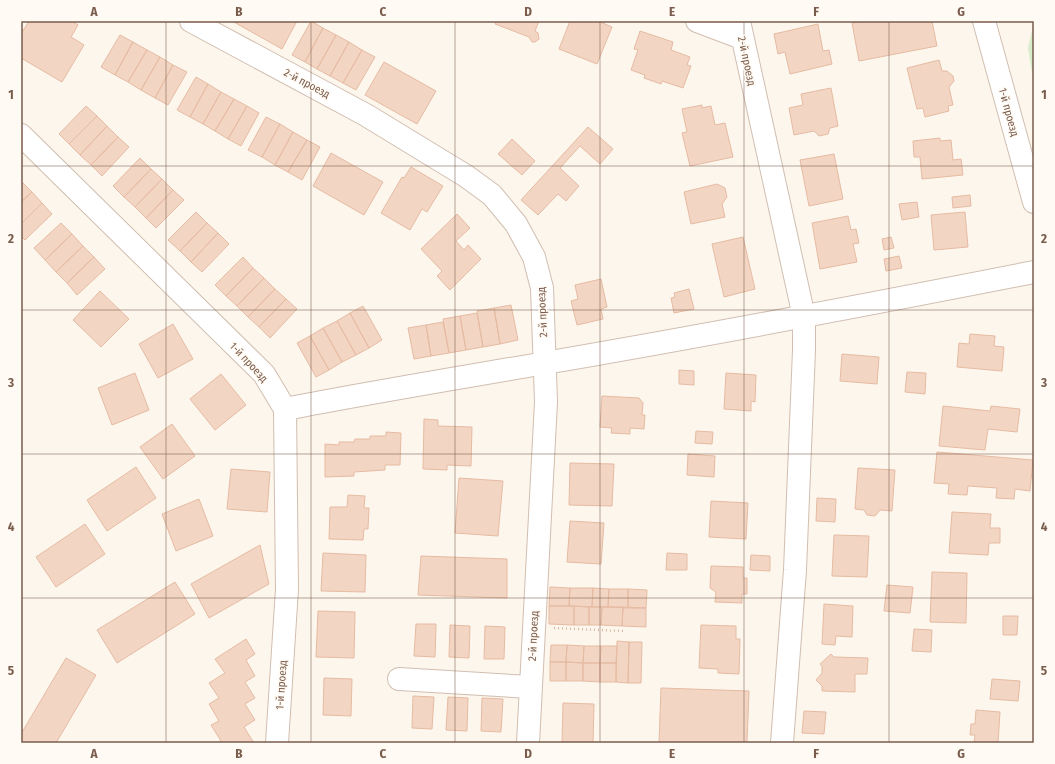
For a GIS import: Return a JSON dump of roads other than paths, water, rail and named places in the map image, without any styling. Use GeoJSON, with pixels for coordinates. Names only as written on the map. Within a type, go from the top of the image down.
{"type":"FeatureCollection","features":[{"type":"Feature","properties":{"kind":"street","name":"2-й проезд"},"geometry":{"type":"LineString","coordinates":[[191,21],[366,115],[466,176],[492,195],[516,224],[534,257],[542,288],[546,402],[528,743]]}},
{"type":"Feature","properties":{"kind":"street"},"geometry":{"type":"LineString","coordinates":[[697,21],[740,30]]}},
{"type":"Feature","properties":{"kind":"street","name":"1-й проезд"},"geometry":{"type":"LineString","coordinates":[[984,21],[1034,202]]}},
{"type":"Feature","properties":{"kind":"street","name":"2-й проезд"},"geometry":{"type":"LineString","coordinates":[[740,30],[804,316],[804,350],[795,570],[782,743]]}},
{"type":"Feature","properties":{"kind":"street","name":"1-й проезд"},"geometry":{"type":"LineString","coordinates":[[21,135],[264,374],[285,409],[287,589],[277,743]]}},
{"type":"Feature","properties":{"kind":"street"},"geometry":{"type":"LineString","coordinates":[[285,409],[380,390],[544,363],[804,316],[1034,272]]}},
{"type":"Feature","properties":{"kind":"street"},"geometry":{"type":"LineString","coordinates":[[399,679],[530,687]]}}]}
